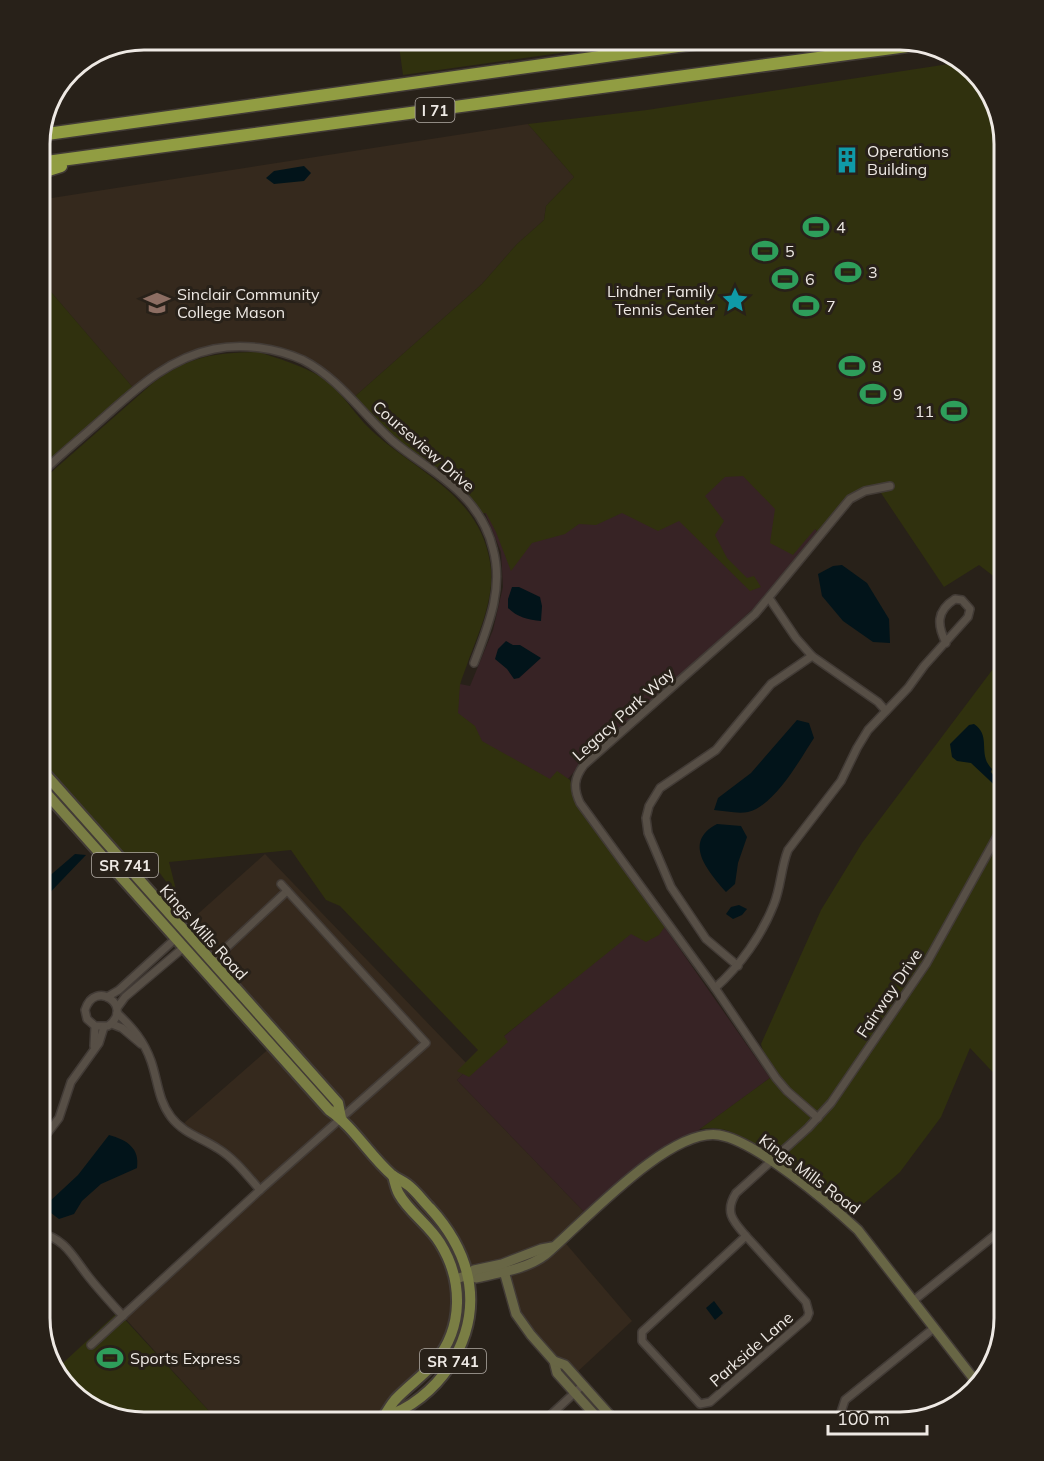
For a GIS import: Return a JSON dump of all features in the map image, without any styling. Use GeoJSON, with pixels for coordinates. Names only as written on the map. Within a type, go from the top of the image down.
{"type":"FeatureCollection","features":[{"type":"Feature","properties":{"kind":"highway","name":"I 71"},"geometry":{"type":"LineString","coordinates":[[51,134],[649,50]]}},
{"type":"Feature","properties":{"kind":"highway","name":"I 71"},"geometry":{"type":"LineString","coordinates":[[50,162],[878,50]]}},
{"type":"Feature","properties":{"kind":"highway"},"geometry":{"type":"LineString","coordinates":[[50,169],[87,157]]}},
{"type":"Feature","properties":{"kind":"main road","name":"Kings Mills Road"},"geometry":{"type":"LineString","coordinates":[[50,779],[338,1103],[341,1118]]}},
{"type":"Feature","properties":{"kind":"main road","name":"Kings Mills Road"},"geometry":{"type":"LineString","coordinates":[[50,797],[329,1110],[341,1118],[393,1176],[409,1185],[442,1221],[453,1237],[470,1275]]}},
{"type":"Feature","properties":{"kind":"main road","name":"Kings Mills Road"},"geometry":{"type":"LineString","coordinates":[[393,1176],[399,1194],[440,1241],[456,1279]]}},
{"type":"Feature","properties":{"kind":"main road","name":"SR 741"},"geometry":{"type":"LineString","coordinates":[[402,1411],[435,1384],[453,1360],[467,1327],[470,1275]]}},
{"type":"Feature","properties":{"kind":"main road","name":"SR 741"},"geometry":{"type":"LineString","coordinates":[[387,1411],[394,1401],[423,1375],[447,1345],[457,1314],[456,1279]]}},
{"type":"Feature","properties":{"kind":"street","name":"Courseview Drive"},"geometry":{"type":"LineString","coordinates":[[50,466],[144,383],[182,359],[215,349],[245,346],[280,352],[299,359],[333,380],[396,443],[459,491],[483,523],[494,551],[497,591],[489,625],[474,663]]}},
{"type":"Feature","properties":{"kind":"street","name":"Legacy Park Way"},"geometry":{"type":"LineString","coordinates":[[818,1118],[787,1091],[776,1078],[715,988],[580,803],[575,793],[574,782],[584,765],[755,614],[850,499],[866,490],[890,486]]}},
{"type":"Feature","properties":{"kind":"street"},"geometry":{"type":"LineString","coordinates":[[769,598],[796,638],[812,656],[878,702],[886,711]]}},
{"type":"Feature","properties":{"kind":"street"},"geometry":{"type":"LineString","coordinates":[[715,988],[744,959],[774,904],[788,850],[841,781],[868,730],[886,711],[946,643],[968,617],[970,609],[962,600],[955,599],[941,612],[940,630],[946,643]]}},
{"type":"Feature","properties":{"kind":"street"},"geometry":{"type":"LineString","coordinates":[[738,966],[706,939],[671,887],[648,833],[646,818],[649,806],[660,788],[716,750],[771,684],[812,656]]}},
{"type":"Feature","properties":{"kind":"street","name":"Fairway Drive"},"geometry":{"type":"LineString","coordinates":[[771,1161],[831,1103],[926,964],[994,842]]}},
{"type":"Feature","properties":{"kind":"street"},"geometry":{"type":"LineString","coordinates":[[91,1345],[260,1190],[426,1043],[280,884]]}},
{"type":"Feature","properties":{"kind":"street"},"geometry":{"type":"LineString","coordinates":[[211,962],[287,891]]}},
{"type":"Feature","properties":{"kind":"street"},"geometry":{"type":"LineString","coordinates":[[107,997],[179,943]]}},
{"type":"Feature","properties":{"kind":"street"},"geometry":{"type":"LineString","coordinates":[[50,1130],[59,1118],[71,1082],[99,1043],[125,997],[179,943]]}},
{"type":"Feature","properties":{"kind":"street"},"geometry":{"type":"LineString","coordinates":[[146,1049],[131,1034],[108,1025],[95,1026],[87,1019],[87,1005],[96,996],[112,999],[117,1010],[142,1038],[152,1062],[158,1092],[173,1120],[184,1129],[217,1147],[260,1190]]}},
{"type":"Feature","properties":{"kind":"street"},"geometry":{"type":"LineString","coordinates":[[94,1049],[95,1026]]}},
{"type":"Feature","properties":{"kind":"street","name":"Kings Mills Road"},"geometry":{"type":"LineString","coordinates":[[470,1275],[476,1278],[504,1271],[544,1255],[651,1162],[681,1143],[706,1135],[719,1135],[746,1145],[835,1208],[858,1230],[973,1378]]}},
{"type":"Feature","properties":{"kind":"street","name":"Parkside Lane"},"geometry":{"type":"LineString","coordinates":[[746,1236],[642,1332],[640,1337],[700,1404],[710,1402],[807,1318],[809,1313],[806,1302],[731,1217],[731,1202],[736,1193],[771,1161]]}},
{"type":"Feature","properties":{"kind":"street"},"geometry":{"type":"LineString","coordinates":[[913,1301],[994,1236]]}},
{"type":"Feature","properties":{"kind":"street"},"geometry":{"type":"LineString","coordinates":[[50,1237],[70,1250],[89,1277],[123,1316]]}},
{"type":"Feature","properties":{"kind":"street","name":"Kings Mills Road"},"geometry":{"type":"LineString","coordinates":[[456,1279],[470,1275],[474,1270],[502,1264],[552,1247]]}},
{"type":"Feature","properties":{"kind":"street"},"geometry":{"type":"LineString","coordinates":[[504,1271],[516,1314],[554,1361],[557,1373],[592,1412]]}},
{"type":"Feature","properties":{"kind":"street"},"geometry":{"type":"LineString","coordinates":[[841,1412],[846,1400],[934,1328]]}},
{"type":"Feature","properties":{"kind":"street"},"geometry":{"type":"LineString","coordinates":[[554,1361],[565,1365],[607,1412]]}},
{"type":"Feature","properties":{"kind":"street"},"geometry":{"type":"LineString","coordinates":[[554,1412],[583,1385]]}},
{"type":"Feature","properties":{"kind":"shaded area"},"geometry":{"type":"Polygon","coordinates":[[[400,50],[582,50],[403,75],[400,50]]]}},
{"type":"Feature","properties":{"kind":"shaded area","name":"Lindner Family Tennis Center"},"geometry":{"type":"Polygon","coordinates":[[[950,64],[975,86],[987,108],[994,132],[994,577],[979,565],[944,587],[877,487],[850,499],[820,534],[815,529],[793,555],[770,543],[775,509],[743,476],[725,477],[705,496],[724,521],[715,535],[727,558],[747,578],[754,576],[761,587],[750,591],[679,521],[658,531],[622,513],[596,525],[579,524],[565,534],[532,543],[511,571],[486,513],[478,514],[469,502],[396,443],[352,399],[482,284],[517,244],[544,220],[546,206],[574,177],[528,124],[647,110],[950,64]]]}},
{"type":"Feature","properties":{"kind":"shaded area"},"geometry":{"type":"Polygon","coordinates":[[[528,124],[574,177],[546,206],[544,220],[517,244],[482,284],[352,399],[303,361],[245,347],[196,354],[135,390],[50,291],[50,198],[528,124]]]}},
{"type":"Feature","properties":{"kind":"shaded area"},"geometry":{"type":"Polygon","coordinates":[[[304,166],[311,173],[304,181],[274,184],[266,178],[274,171],[304,166]]]}},
{"type":"Feature","properties":{"kind":"shaded area"},"geometry":{"type":"Polygon","coordinates":[[[50,291],[135,390],[50,466],[50,291]]]}},
{"type":"Feature","properties":{"kind":"shaded area"},"geometry":{"type":"Polygon","coordinates":[[[258,352],[306,369],[321,377],[342,396],[371,430],[443,486],[473,519],[484,539],[490,562],[491,587],[482,624],[460,685],[458,713],[475,726],[482,741],[550,779],[557,771],[570,780],[582,814],[666,925],[659,935],[646,942],[631,934],[504,1036],[508,1042],[469,1077],[457,1071],[478,1050],[340,906],[326,900],[291,850],[169,862],[178,898],[151,861],[133,863],[50,769],[50,473],[167,373],[191,361],[228,353],[258,352]]]}},
{"type":"Feature","properties":{"kind":"shaded area"},"geometry":{"type":"Polygon","coordinates":[[[748,461],[817,531],[764,599],[581,764],[560,788],[446,723],[460,684],[470,686],[493,630],[503,587],[501,552],[485,513],[748,461]]]}},
{"type":"Feature","properties":{"kind":"shaded area"},"geometry":{"type":"Polygon","coordinates":[[[842,565],[867,583],[889,619],[890,643],[873,642],[843,621],[822,596],[818,574],[833,566],[842,565]]]}},
{"type":"Feature","properties":{"kind":"shaded area"},"geometry":{"type":"Polygon","coordinates":[[[512,587],[519,587],[540,597],[541,621],[523,618],[508,608],[512,587]]]}},
{"type":"Feature","properties":{"kind":"shaded area"},"geometry":{"type":"Polygon","coordinates":[[[506,641],[513,645],[520,645],[541,658],[519,678],[514,679],[507,669],[495,659],[498,649],[506,641]]]}},
{"type":"Feature","properties":{"kind":"shaded area"},"geometry":{"type":"Polygon","coordinates":[[[994,668],[994,1073],[970,1048],[941,1117],[900,1172],[846,1219],[771,1161],[747,1139],[726,1130],[700,1129],[770,1078],[761,1044],[821,910],[862,843],[994,668]]]}},
{"type":"Feature","properties":{"kind":"shaded area"},"geometry":{"type":"Polygon","coordinates":[[[797,720],[809,723],[814,738],[777,792],[758,808],[748,812],[714,810],[718,798],[751,773],[797,720]]]}},
{"type":"Feature","properties":{"kind":"shaded area"},"geometry":{"type":"Polygon","coordinates":[[[974,724],[982,734],[985,757],[992,769],[994,785],[971,763],[957,761],[952,757],[950,744],[969,725],[974,724]]]}},
{"type":"Feature","properties":{"kind":"shaded area"},"geometry":{"type":"Polygon","coordinates":[[[717,824],[741,826],[747,837],[738,863],[735,884],[726,892],[706,866],[700,848],[701,839],[717,824]]]}},
{"type":"Feature","properties":{"kind":"shaded area"},"geometry":{"type":"Polygon","coordinates":[[[75,854],[86,855],[50,893],[50,876],[75,854]]]}},
{"type":"Feature","properties":{"kind":"shaded area"},"geometry":{"type":"Polygon","coordinates":[[[265,854],[470,1067],[457,1080],[588,1216],[562,1239],[632,1321],[574,1375],[516,1314],[504,1271],[456,1279],[452,1335],[388,1411],[209,1411],[123,1316],[260,1190],[184,1123],[272,1046],[340,1118],[338,1103],[181,929],[265,854]]]}},
{"type":"Feature","properties":{"kind":"shaded area"},"geometry":{"type":"Polygon","coordinates":[[[739,905],[747,909],[742,915],[733,919],[726,914],[731,907],[739,905]]]}},
{"type":"Feature","properties":{"kind":"shaded area"},"geometry":{"type":"Polygon","coordinates":[[[654,912],[770,1078],[681,1143],[588,1216],[457,1080],[485,1052],[654,912]]]}},
{"type":"Feature","properties":{"kind":"shaded area"},"geometry":{"type":"Polygon","coordinates":[[[109,1135],[127,1142],[136,1155],[137,1168],[101,1184],[82,1201],[74,1214],[59,1219],[50,1212],[50,1201],[78,1175],[109,1135]]]}},
{"type":"Feature","properties":{"kind":"shaded area"},"geometry":{"type":"Polygon","coordinates":[[[714,1301],[723,1313],[715,1320],[706,1308],[714,1301]]]}},
{"type":"Feature","properties":{"kind":"shaded area"},"geometry":{"type":"Polygon","coordinates":[[[118,1312],[209,1411],[126,1410],[91,1396],[69,1375],[60,1360],[63,1363],[118,1312]]]}},
{"type":"Feature","properties":{"kind":"place","name":"Operations Building"},"geometry":{"type":"Point","coordinates":[847,160]}},
{"type":"Feature","properties":{"kind":"place","name":"4"},"geometry":{"type":"Point","coordinates":[816,227]}},
{"type":"Feature","properties":{"kind":"place","name":"5"},"geometry":{"type":"Point","coordinates":[765,251]}},
{"type":"Feature","properties":{"kind":"place","name":"3"},"geometry":{"type":"Point","coordinates":[848,272]}},
{"type":"Feature","properties":{"kind":"place","name":"6"},"geometry":{"type":"Point","coordinates":[785,279]}},
{"type":"Feature","properties":{"kind":"place","name":"Lindner Family Tennis Center"},"geometry":{"type":"Point","coordinates":[735,300]}},
{"type":"Feature","properties":{"kind":"place","name":"Sinclair Community College Mason"},"geometry":{"type":"Point","coordinates":[157,303]}},
{"type":"Feature","properties":{"kind":"place","name":"7"},"geometry":{"type":"Point","coordinates":[806,306]}},
{"type":"Feature","properties":{"kind":"place","name":"8"},"geometry":{"type":"Point","coordinates":[852,366]}},
{"type":"Feature","properties":{"kind":"place","name":"9"},"geometry":{"type":"Point","coordinates":[873,394]}},
{"type":"Feature","properties":{"kind":"place","name":"11"},"geometry":{"type":"Point","coordinates":[954,411]}},
{"type":"Feature","properties":{"kind":"place","name":"Sports Express"},"geometry":{"type":"Point","coordinates":[110,1358]}}]}
